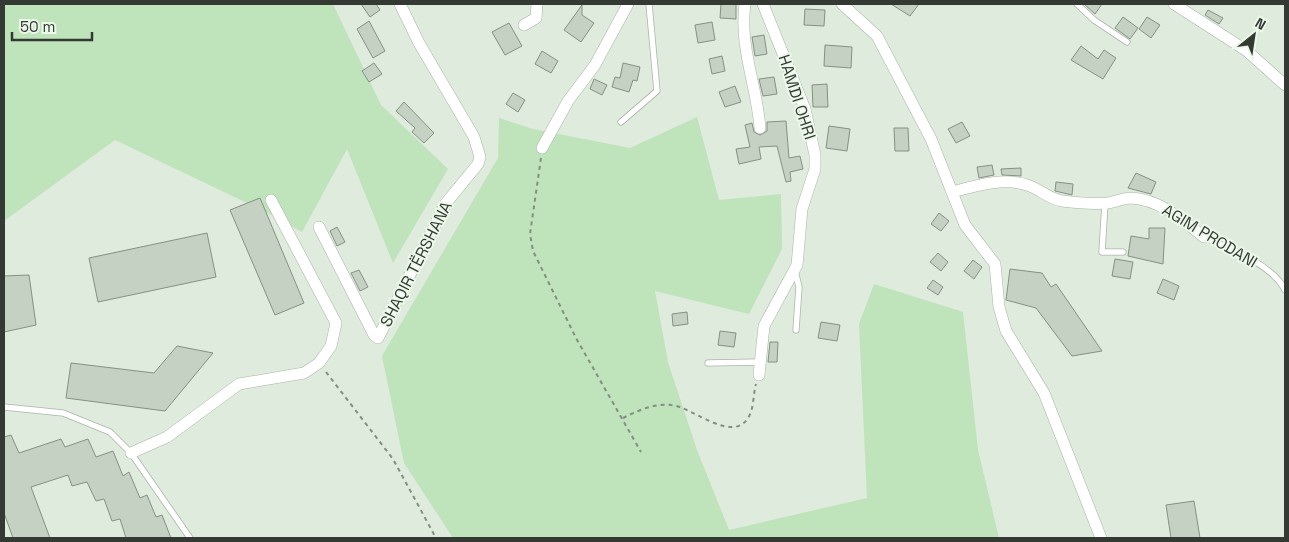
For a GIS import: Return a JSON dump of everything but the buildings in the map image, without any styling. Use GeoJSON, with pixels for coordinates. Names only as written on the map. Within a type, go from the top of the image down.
{"type":"FeatureCollection","features":[{"type":"Feature","properties":{"kind":"street","name":"SHAQIR TËRSHANA"},"geometry":{"type":"LineString","coordinates":[[319,228],[374,335],[378,338],[446,203],[478,164],[480,157],[474,137],[419,43],[400,4]]}},
{"type":"Feature","properties":{"kind":"street"},"geometry":{"type":"LineString","coordinates":[[524,25],[536,18],[537,4]]}},
{"type":"Feature","properties":{"kind":"street"},"geometry":{"type":"LineString","coordinates":[[542,148],[568,101],[595,65],[628,4]]}},
{"type":"Feature","properties":{"kind":"street"},"geometry":{"type":"LineString","coordinates":[[745,4],[744,36],[747,64],[759,111],[760,128]]}},
{"type":"Feature","properties":{"kind":"street","name":"HAMDI OHRI"},"geometry":{"type":"LineString","coordinates":[[759,375],[764,326],[778,297],[795,271],[802,209],[815,169],[815,156],[805,109],[763,4]]}},
{"type":"Feature","properties":{"kind":"street"},"geometry":{"type":"LineString","coordinates":[[842,4],[877,36],[931,139],[965,225],[995,264],[999,307],[1006,331],[1046,400],[1101,538]]}},
{"type":"Feature","properties":{"kind":"street"},"geometry":{"type":"LineString","coordinates":[[1175,4],[1247,52],[1285,85]]}},
{"type":"Feature","properties":{"kind":"street","name":"AGIM PRODANI"},"geometry":{"type":"LineString","coordinates":[[952,192],[990,184],[1019,183],[1028,185],[1054,199],[1105,203],[1129,198],[1156,204],[1177,216],[1204,236]]}},
{"type":"Feature","properties":{"kind":"street"},"geometry":{"type":"LineString","coordinates":[[131,452],[167,437],[239,384],[304,373],[320,363],[331,346],[336,323],[271,200]]}},
{"type":"Feature","properties":{"kind":"lane"},"geometry":{"type":"LineString","coordinates":[[621,122],[657,91],[649,4]]}},
{"type":"Feature","properties":{"kind":"lane"},"geometry":{"type":"LineString","coordinates":[[1077,4],[1094,20],[1127,42]]}},
{"type":"Feature","properties":{"kind":"lane"},"geometry":{"type":"LineString","coordinates":[[1105,203],[1102,252],[1123,252]]}},
{"type":"Feature","properties":{"kind":"lane","name":"AGIM PRODANI"},"geometry":{"type":"LineString","coordinates":[[1204,236],[1239,253],[1274,275],[1285,290]]}},
{"type":"Feature","properties":{"kind":"lane"},"geometry":{"type":"LineString","coordinates":[[795,271],[798,286],[796,330]]}},
{"type":"Feature","properties":{"kind":"lane"},"geometry":{"type":"LineString","coordinates":[[708,363],[759,362]]}},
{"type":"Feature","properties":{"kind":"lane"},"geometry":{"type":"LineString","coordinates":[[4,407],[63,413],[110,432],[131,452],[190,538]]}},
{"type":"Feature","properties":{"kind":"path"},"geometry":{"type":"LineString","coordinates":[[542,148],[530,234],[533,250],[562,312],[641,452]]}},
{"type":"Feature","properties":{"kind":"path"},"geometry":{"type":"LineString","coordinates":[[320,363],[393,459],[436,538]]}},
{"type":"Feature","properties":{"kind":"path"},"geometry":{"type":"LineString","coordinates":[[623,418],[639,410],[669,404],[680,406],[721,426],[732,427],[742,424],[749,418],[759,375]]}},
{"type":"Feature","properties":{"kind":"green space"},"geometry":{"type":"Polygon","coordinates":[[[4,4],[333,4],[381,105],[448,169],[393,263],[347,149],[302,232],[266,212],[115,140],[4,221],[4,4]]]}},
{"type":"Feature","properties":{"kind":"green space"},"geometry":{"type":"Polygon","coordinates":[[[697,117],[719,200],[781,194],[782,249],[749,314],[655,291],[668,362],[697,450],[729,530],[867,498],[859,324],[874,284],[963,312],[978,450],[999,538],[453,538],[404,463],[382,356],[498,158],[499,118],[533,129],[630,148],[697,117]]]}}]}
